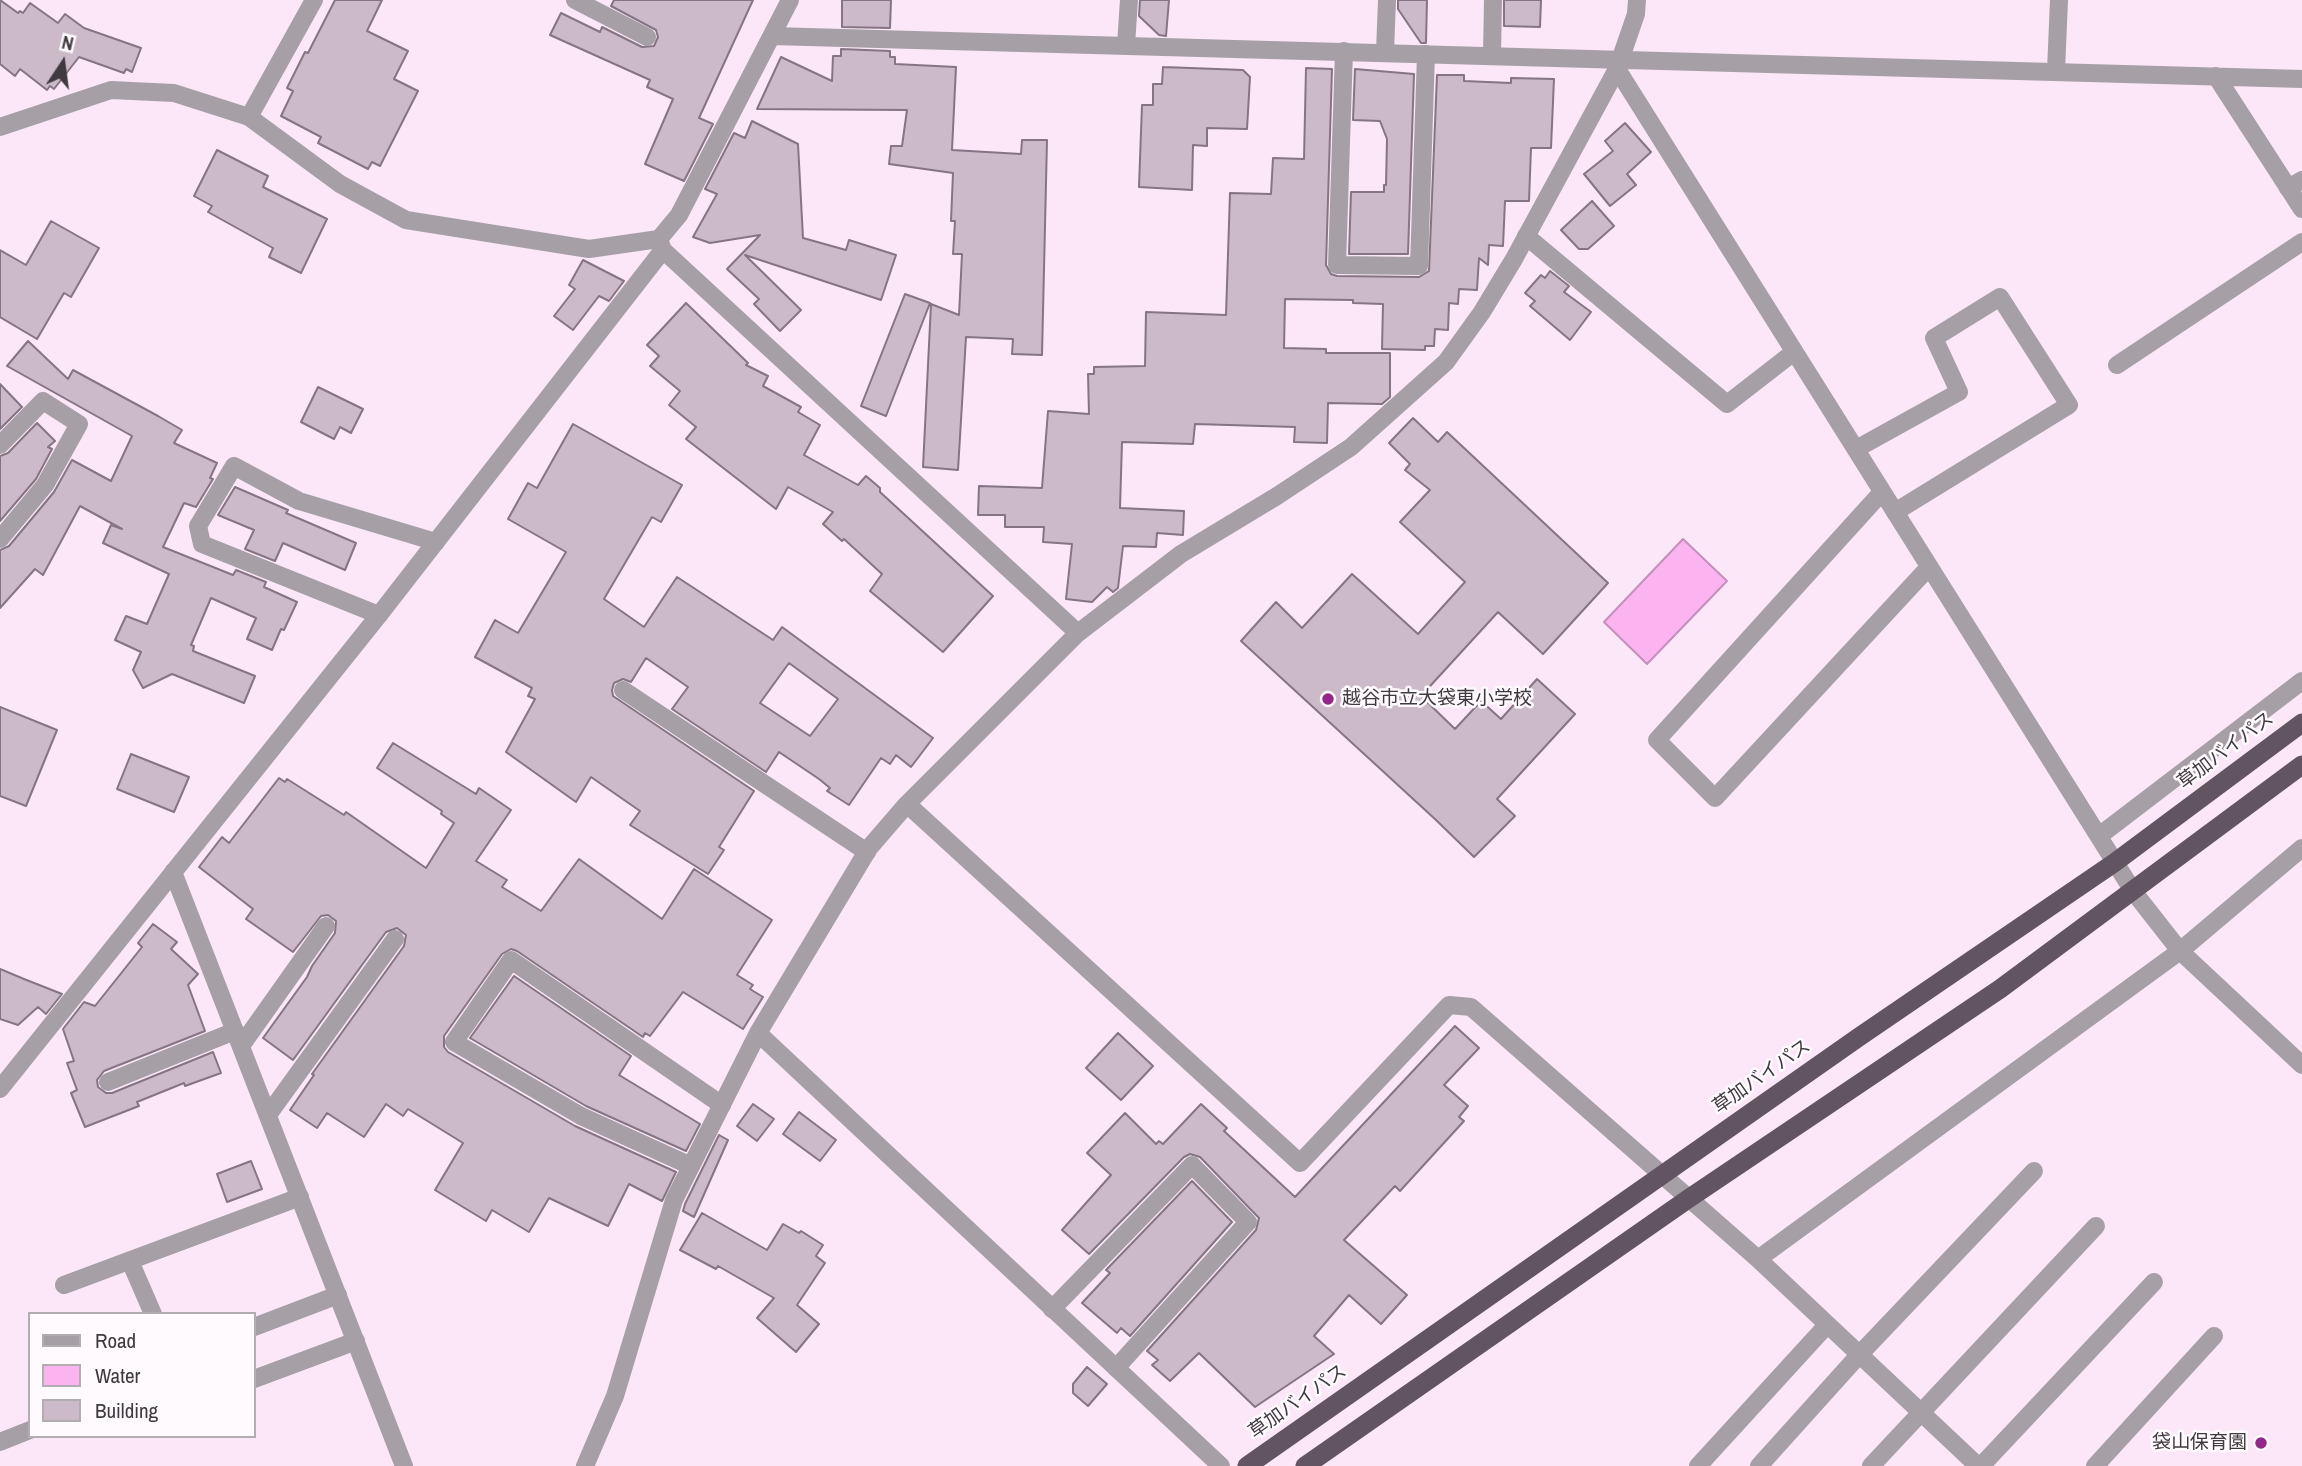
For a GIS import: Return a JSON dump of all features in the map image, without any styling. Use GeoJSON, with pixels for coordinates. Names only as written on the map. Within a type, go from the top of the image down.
{"type":"FeatureCollection","features":[{"type":"Feature","properties":{"kind":"highway","name":"草加バイパス"},"geometry":{"type":"LineString","coordinates":[[1247,1466],[1859,1037],[2114,863],[2302,723]]}},
{"type":"Feature","properties":{"kind":"highway"},"geometry":{"type":"LineString","coordinates":[[1305,1466],[1688,1199],[2000,989],[2302,765]]}},
{"type":"Feature","properties":{"kind":"street"},"geometry":{"type":"LineString","coordinates":[[249,117],[314,0]]}},
{"type":"Feature","properties":{"kind":"street"},"geometry":{"type":"LineString","coordinates":[[575,0],[647,37]]}},
{"type":"Feature","properties":{"kind":"street"},"geometry":{"type":"LineString","coordinates":[[0,1089],[379,615],[661,244],[679,215],[790,0]]}},
{"type":"Feature","properties":{"kind":"street"},"geometry":{"type":"LineString","coordinates":[[1126,45],[1129,0]]}},
{"type":"Feature","properties":{"kind":"street"},"geometry":{"type":"LineString","coordinates":[[1385,52],[1387,0]]}},
{"type":"Feature","properties":{"kind":"street"},"geometry":{"type":"LineString","coordinates":[[1492,55],[1493,0]]}},
{"type":"Feature","properties":{"kind":"street"},"geometry":{"type":"LineString","coordinates":[[585,1466],[615,1396],[674,1200],[758,1033],[867,852],[907,804],[1078,633],[1181,554],[1351,447],[1446,362],[1482,312],[1526,236],[1618,64],[1636,14],[1637,0]]}},
{"type":"Feature","properties":{"kind":"street"},"geometry":{"type":"LineString","coordinates":[[2056,71],[2059,0]]}},
{"type":"Feature","properties":{"kind":"street"},"geometry":{"type":"LineString","coordinates":[[772,36],[1492,55],[1618,64],[2056,71],[2302,79]]}},
{"type":"Feature","properties":{"kind":"street"},"geometry":{"type":"LineString","coordinates":[[1344,51],[1337,265],[1419,266],[1426,54]]}},
{"type":"Feature","properties":{"kind":"street"},"geometry":{"type":"LineString","coordinates":[[1618,64],[1794,352],[2133,891],[2180,951],[2299,1056]]}},
{"type":"Feature","properties":{"kind":"street"},"geometry":{"type":"LineString","coordinates":[[2216,76],[2295,184],[2302,209]]}},
{"type":"Feature","properties":{"kind":"street"},"geometry":{"type":"LineString","coordinates":[[0,127],[111,90],[174,93],[249,117],[340,184],[406,220],[589,249],[661,244],[1078,633]]}},
{"type":"Feature","properties":{"kind":"street"},"geometry":{"type":"LineString","coordinates":[[1526,236],[1727,404],[1794,352]]}},
{"type":"Feature","properties":{"kind":"street"},"geometry":{"type":"LineString","coordinates":[[2117,365],[2302,242]]}},
{"type":"Feature","properties":{"kind":"street"},"geometry":{"type":"LineString","coordinates":[[1856,449],[1959,391],[1934,338],[2000,297],[2069,405],[1895,512]]}},
{"type":"Feature","properties":{"kind":"street"},"geometry":{"type":"LineString","coordinates":[[0,445],[43,401],[79,424],[45,485],[0,539]]}},
{"type":"Feature","properties":{"kind":"street"},"geometry":{"type":"LineString","coordinates":[[379,615],[202,544],[198,526],[234,466],[299,501],[436,542]]}},
{"type":"Feature","properties":{"kind":"street"},"geometry":{"type":"LineString","coordinates":[[1882,492],[1657,740],[1715,798],[1929,567]]}},
{"type":"Feature","properties":{"kind":"street"},"geometry":{"type":"LineString","coordinates":[[2099,836],[2302,681]]}},
{"type":"Feature","properties":{"kind":"street"},"geometry":{"type":"LineString","coordinates":[[623,690],[867,852]]}},
{"type":"Feature","properties":{"kind":"street"},"geometry":{"type":"LineString","coordinates":[[907,804],[1300,1163],[1449,1004],[1471,1007],[1758,1259],[1979,1466],[2154,1282]]}},
{"type":"Feature","properties":{"kind":"street"},"geometry":{"type":"LineString","coordinates":[[1758,1259],[2180,951],[2302,848]]}},
{"type":"Feature","properties":{"kind":"street"},"geometry":{"type":"LineString","coordinates":[[173,872],[404,1466]]}},
{"type":"Feature","properties":{"kind":"street"},"geometry":{"type":"LineString","coordinates":[[108,1082],[238,1038],[326,926]]}},
{"type":"Feature","properties":{"kind":"street"},"geometry":{"type":"LineString","coordinates":[[268,1115],[395,939]]}},
{"type":"Feature","properties":{"kind":"street"},"geometry":{"type":"LineString","coordinates":[[691,1166],[581,1116],[454,1042],[511,960],[722,1105]]}},
{"type":"Feature","properties":{"kind":"street"},"geometry":{"type":"LineString","coordinates":[[758,1033],[1221,1466]]}},
{"type":"Feature","properties":{"kind":"street"},"geometry":{"type":"LineString","coordinates":[[1052,1309],[1192,1165],[1248,1222],[1116,1368]]}},
{"type":"Feature","properties":{"kind":"street"},"geometry":{"type":"LineString","coordinates":[[1759,1466],[1859,1355],[2034,1171]]}},
{"type":"Feature","properties":{"kind":"street"},"geometry":{"type":"LineString","coordinates":[[64,1285],[300,1197]]}},
{"type":"Feature","properties":{"kind":"street"},"geometry":{"type":"LineString","coordinates":[[1871,1466],[2096,1226]]}},
{"type":"Feature","properties":{"kind":"street"},"geometry":{"type":"LineString","coordinates":[[130,1261],[152,1312]]}},
{"type":"Feature","properties":{"kind":"street"},"geometry":{"type":"LineString","coordinates":[[256,1326],[338,1295]]}},
{"type":"Feature","properties":{"kind":"street"},"geometry":{"type":"LineString","coordinates":[[1698,1466],[1827,1325]]}},
{"type":"Feature","properties":{"kind":"street"},"geometry":{"type":"LineString","coordinates":[[2095,1466],[2214,1336]]}},
{"type":"Feature","properties":{"kind":"street"},"geometry":{"type":"LineString","coordinates":[[256,1378],[356,1341]]}},
{"type":"Feature","properties":{"kind":"street"},"geometry":{"type":"LineString","coordinates":[[0,1441],[28,1431]]}},
{"type":"Feature","properties":{"kind":"water"},"geometry":{"type":"Polygon","coordinates":[[[1683,539],[1727,581],[1647,664],[1604,622],[1683,539]]]}},
{"type":"Feature","properties":{"kind":"building"},"geometry":{"type":"Polygon","coordinates":[[[0,0],[18,13],[23,13],[30,3],[58,23],[65,14],[84,28],[141,48],[132,72],[126,69],[124,73],[79,57],[54,89],[50,86],[47,90],[20,69],[15,76],[0,64],[0,0]]]}},
{"type":"Feature","properties":{"kind":"building"},"geometry":{"type":"Polygon","coordinates":[[[335,0],[382,0],[367,31],[408,51],[394,79],[418,91],[380,166],[372,162],[368,169],[318,143],[321,137],[281,116],[293,91],[287,88],[335,0]]]}},
{"type":"Feature","properties":{"kind":"building"},"geometry":{"type":"Polygon","coordinates":[[[614,0],[753,0],[699,118],[713,124],[684,181],[645,164],[673,99],[647,87],[650,80],[550,35],[561,13],[600,32],[602,27],[642,47],[654,46],[658,37],[656,30],[611,6],[614,0]]]}},
{"type":"Feature","properties":{"kind":"building"},"geometry":{"type":"Polygon","coordinates":[[[842,0],[891,0],[890,28],[842,27],[842,0]]]}},
{"type":"Feature","properties":{"kind":"building"},"geometry":{"type":"Polygon","coordinates":[[[1140,0],[1169,0],[1166,36],[1159,35],[1139,16],[1140,0]]]}},
{"type":"Feature","properties":{"kind":"building"},"geometry":{"type":"Polygon","coordinates":[[[1398,0],[1427,0],[1426,43],[1421,43],[1398,9],[1398,0]]]}},
{"type":"Feature","properties":{"kind":"building"},"geometry":{"type":"Polygon","coordinates":[[[1504,0],[1541,0],[1540,27],[1504,26],[1504,0]]]}},
{"type":"Feature","properties":{"kind":"building"},"geometry":{"type":"Polygon","coordinates":[[[841,49],[890,51],[890,57],[895,57],[895,64],[956,67],[952,150],[1021,154],[1022,140],[1047,140],[1042,355],[1012,354],[1013,339],[966,337],[958,470],[923,467],[931,304],[959,315],[962,254],[953,254],[953,173],[889,164],[891,146],[902,146],[907,110],[757,109],[781,57],[832,81],[833,56],[841,56],[841,49]]]}},
{"type":"Feature","properties":{"kind":"building"},"geometry":{"type":"Polygon","coordinates":[[[1163,67],[1243,70],[1250,77],[1247,129],[1207,128],[1207,146],[1193,145],[1192,190],[1139,187],[1142,105],[1153,105],[1153,84],[1162,84],[1163,67]]]}},
{"type":"Feature","properties":{"kind":"building"},"geometry":{"type":"Polygon","coordinates":[[[1306,68],[1332,69],[1326,265],[1331,274],[1419,277],[1429,271],[1437,75],[1464,75],[1464,81],[1511,83],[1511,78],[1554,79],[1551,148],[1531,148],[1529,201],[1505,201],[1503,246],[1489,245],[1488,265],[1479,258],[1477,290],[1459,289],[1458,304],[1449,303],[1448,330],[1435,329],[1434,346],[1425,346],[1425,350],[1382,349],[1383,304],[1353,303],[1353,300],[1285,299],[1284,348],[1326,349],[1326,353],[1390,353],[1390,397],[1382,404],[1328,403],[1327,443],[1294,442],[1295,427],[1195,424],[1193,444],[1122,442],[1120,508],[1184,511],[1183,535],[1157,533],[1156,547],[1123,546],[1118,588],[1113,592],[1107,587],[1092,602],[1066,599],[1072,544],[1043,542],[1044,527],[1005,527],[1005,515],[978,515],[979,486],[1042,488],[1048,411],[1089,414],[1088,374],[1094,374],[1094,367],[1145,366],[1146,312],[1226,315],[1230,193],[1271,194],[1273,158],[1304,159],[1306,68]]]}},
{"type":"Feature","properties":{"kind":"building"},"geometry":{"type":"Polygon","coordinates":[[[1355,69],[1414,74],[1408,254],[1349,254],[1351,192],[1384,192],[1386,185],[1387,139],[1380,121],[1353,120],[1355,69]]]}},
{"type":"Feature","properties":{"kind":"building"},"geometry":{"type":"Polygon","coordinates":[[[752,121],[798,144],[803,238],[846,250],[849,240],[896,255],[881,300],[745,255],[801,310],[780,331],[754,304],[759,299],[727,269],[760,235],[710,243],[693,237],[717,194],[705,189],[734,133],[745,138],[752,121]]]}},
{"type":"Feature","properties":{"kind":"building"},"geometry":{"type":"Polygon","coordinates":[[[1625,123],[1651,152],[1627,174],[1636,185],[1610,206],[1584,174],[1613,151],[1605,141],[1625,123]]]}},
{"type":"Feature","properties":{"kind":"building"},"geometry":{"type":"Polygon","coordinates":[[[217,150],[268,176],[263,187],[327,219],[301,273],[269,257],[273,248],[208,212],[212,206],[194,196],[217,150]]]}},
{"type":"Feature","properties":{"kind":"building"},"geometry":{"type":"Polygon","coordinates":[[[1592,201],[1614,226],[1588,249],[1579,249],[1561,230],[1592,201]]]}},
{"type":"Feature","properties":{"kind":"building"},"geometry":{"type":"Polygon","coordinates":[[[51,221],[99,248],[71,297],[64,293],[37,339],[0,317],[0,250],[26,265],[51,221]]]}},
{"type":"Feature","properties":{"kind":"building"},"geometry":{"type":"Polygon","coordinates":[[[583,260],[624,281],[609,301],[599,296],[573,330],[554,316],[575,289],[569,285],[583,260]]]}},
{"type":"Feature","properties":{"kind":"building"},"geometry":{"type":"Polygon","coordinates":[[[1550,271],[1569,286],[1564,292],[1591,312],[1570,340],[1530,306],[1535,301],[1525,293],[1541,275],[1545,278],[1550,271]]]}},
{"type":"Feature","properties":{"kind":"building"},"geometry":{"type":"Polygon","coordinates":[[[905,294],[930,303],[886,416],[861,406],[905,294]]]}},
{"type":"Feature","properties":{"kind":"building"},"geometry":{"type":"Polygon","coordinates":[[[686,303],[748,363],[746,365],[768,376],[763,386],[801,407],[798,412],[820,425],[804,455],[858,485],[866,476],[993,596],[943,652],[870,591],[882,574],[844,539],[842,541],[823,524],[833,512],[788,487],[776,509],[686,439],[696,427],[669,405],[680,391],[650,366],[659,356],[647,345],[686,303]]]}},
{"type":"Feature","properties":{"kind":"building"},"geometry":{"type":"Polygon","coordinates":[[[28,341],[68,379],[73,370],[158,416],[182,430],[174,443],[217,463],[210,478],[213,479],[196,507],[184,503],[163,547],[233,575],[236,570],[266,582],[264,587],[297,602],[272,650],[247,639],[256,618],[211,598],[191,645],[194,646],[193,651],[255,676],[244,703],[172,674],[143,688],[133,670],[141,652],[115,640],[126,616],[147,624],[169,574],[103,543],[111,525],[122,529],[80,506],[43,575],[35,569],[0,608],[0,550],[9,546],[54,492],[72,460],[111,481],[132,436],[7,366],[28,341]]]}},
{"type":"Feature","properties":{"kind":"building"},"geometry":{"type":"Polygon","coordinates":[[[0,384],[22,407],[0,429],[0,384]]]}},
{"type":"Feature","properties":{"kind":"building"},"geometry":{"type":"Polygon","coordinates":[[[318,387],[363,409],[351,433],[340,427],[334,439],[301,422],[318,387]]]}},
{"type":"Feature","properties":{"kind":"building"},"geometry":{"type":"Polygon","coordinates":[[[1413,418],[1438,442],[1447,432],[1608,583],[1543,654],[1498,612],[1421,696],[1455,729],[1481,701],[1501,719],[1537,679],[1575,714],[1497,799],[1515,816],[1474,857],[1241,641],[1276,602],[1302,628],[1352,574],[1418,634],[1465,582],[1400,522],[1430,490],[1405,470],[1410,464],[1389,443],[1413,418]]]}},
{"type":"Feature","properties":{"kind":"building"},"geometry":{"type":"Polygon","coordinates":[[[37,423],[55,441],[48,447],[52,449],[36,479],[0,521],[0,456],[8,453],[37,423]]]}},
{"type":"Feature","properties":{"kind":"building"},"geometry":{"type":"Polygon","coordinates":[[[573,424],[682,485],[661,522],[652,517],[604,599],[644,627],[677,577],[773,640],[782,627],[933,738],[911,767],[896,755],[890,764],[881,758],[849,805],[827,791],[830,788],[819,779],[779,752],[766,772],[672,709],[688,687],[646,658],[631,682],[623,679],[614,683],[613,696],[754,791],[719,847],[724,850],[708,874],[630,825],[640,811],[591,777],[576,802],[506,752],[535,699],[528,696],[532,688],[475,657],[495,620],[518,633],[566,552],[508,519],[528,483],[537,488],[573,424]],[[789,663],[760,703],[810,736],[838,699],[789,663]]]}},
{"type":"Feature","properties":{"kind":"building"},"geometry":{"type":"Polygon","coordinates":[[[235,487],[288,510],[286,513],[356,543],[345,570],[283,543],[275,561],[245,549],[254,530],[218,515],[235,487]]]}},
{"type":"Feature","properties":{"kind":"building"},"geometry":{"type":"Polygon","coordinates":[[[0,707],[57,730],[26,806],[0,796],[0,707]]]}},
{"type":"Feature","properties":{"kind":"building"},"geometry":{"type":"Polygon","coordinates":[[[393,743],[476,794],[479,788],[511,810],[476,861],[507,880],[502,887],[541,911],[579,859],[662,919],[694,869],[772,920],[737,975],[753,985],[750,989],[763,997],[743,1029],[683,992],[650,1036],[645,1033],[643,1037],[511,949],[502,954],[444,1036],[444,1047],[448,1052],[575,1126],[676,1172],[662,1201],[629,1184],[608,1226],[549,1198],[529,1232],[492,1210],[486,1221],[435,1190],[463,1143],[408,1109],[403,1116],[386,1104],[364,1137],[327,1113],[317,1128],[290,1110],[314,1075],[312,1074],[404,946],[406,935],[397,928],[386,932],[293,1060],[263,1038],[335,933],[336,921],[328,915],[321,916],[293,952],[246,919],[253,909],[199,867],[222,837],[229,843],[279,778],[285,782],[287,779],[344,815],[346,812],[426,868],[454,823],[441,814],[442,811],[377,768],[393,743]]]}},
{"type":"Feature","properties":{"kind":"building"},"geometry":{"type":"Polygon","coordinates":[[[131,754],[189,777],[174,812],[117,789],[131,754]]]}},
{"type":"Feature","properties":{"kind":"building"},"geometry":{"type":"Polygon","coordinates":[[[153,924],[177,942],[171,949],[198,974],[188,985],[205,1031],[104,1071],[97,1080],[98,1087],[106,1093],[112,1093],[213,1052],[221,1073],[185,1086],[184,1083],[137,1102],[139,1106],[85,1127],[71,1093],[77,1090],[67,1063],[74,1061],[63,1029],[84,1002],[95,1006],[142,947],[138,943],[153,924]]]}},
{"type":"Feature","properties":{"kind":"building"},"geometry":{"type":"Polygon","coordinates":[[[0,969],[62,994],[46,1014],[38,1007],[18,1025],[0,1019],[0,969]]]}},
{"type":"Feature","properties":{"kind":"building"},"geometry":{"type":"Polygon","coordinates":[[[514,976],[631,1056],[619,1075],[700,1124],[686,1151],[586,1106],[470,1038],[514,976]]]}},
{"type":"Feature","properties":{"kind":"building"},"geometry":{"type":"Polygon","coordinates":[[[1455,1026],[1479,1048],[1444,1085],[1468,1106],[1459,1117],[1464,1121],[1400,1191],[1395,1186],[1344,1240],[1407,1295],[1381,1324],[1349,1295],[1314,1336],[1334,1354],[1255,1407],[1199,1353],[1170,1381],[1152,1365],[1158,1360],[1147,1351],[1256,1230],[1259,1218],[1200,1157],[1190,1154],[1089,1254],[1062,1230],[1111,1175],[1087,1153],[1125,1113],[1156,1144],[1159,1141],[1163,1144],[1201,1104],[1227,1128],[1224,1131],[1295,1197],[1455,1026]]]}},
{"type":"Feature","properties":{"kind":"building"},"geometry":{"type":"Polygon","coordinates":[[[1118,1033],[1153,1066],[1121,1100],[1086,1068],[1118,1033]]]}},
{"type":"Feature","properties":{"kind":"building"},"geometry":{"type":"Polygon","coordinates":[[[753,1104],[774,1119],[757,1141],[737,1126],[753,1104]]]}},
{"type":"Feature","properties":{"kind":"building"},"geometry":{"type":"Polygon","coordinates":[[[799,1112],[836,1140],[820,1161],[783,1134],[799,1112]]]}},
{"type":"Feature","properties":{"kind":"building"},"geometry":{"type":"Polygon","coordinates":[[[719,1135],[728,1140],[694,1217],[683,1211],[685,1204],[719,1135]]]}},
{"type":"Feature","properties":{"kind":"building"},"geometry":{"type":"Polygon","coordinates":[[[251,1161],[262,1189],[227,1202],[217,1174],[251,1161]]]}},
{"type":"Feature","properties":{"kind":"building"},"geometry":{"type":"Polygon","coordinates":[[[1192,1181],[1232,1222],[1130,1336],[1121,1328],[1117,1333],[1082,1303],[1110,1273],[1106,1270],[1192,1181]]]}},
{"type":"Feature","properties":{"kind":"building"},"geometry":{"type":"Polygon","coordinates":[[[702,1213],[767,1250],[783,1224],[799,1233],[801,1231],[823,1245],[816,1256],[825,1263],[797,1305],[819,1324],[796,1352],[757,1318],[774,1298],[718,1266],[716,1269],[680,1250],[702,1213]]]}},
{"type":"Feature","properties":{"kind":"building"},"geometry":{"type":"Polygon","coordinates":[[[1087,1367],[1107,1384],[1088,1406],[1073,1393],[1073,1384],[1087,1367]]]}},
{"type":"Feature","properties":{"kind":"place","name":"越谷市立大袋東小学校"},"geometry":{"type":"Point","coordinates":[1328,699]}},
{"type":"Feature","properties":{"kind":"place","name":"袋山保育園"},"geometry":{"type":"Point","coordinates":[2261,1443]}}]}
